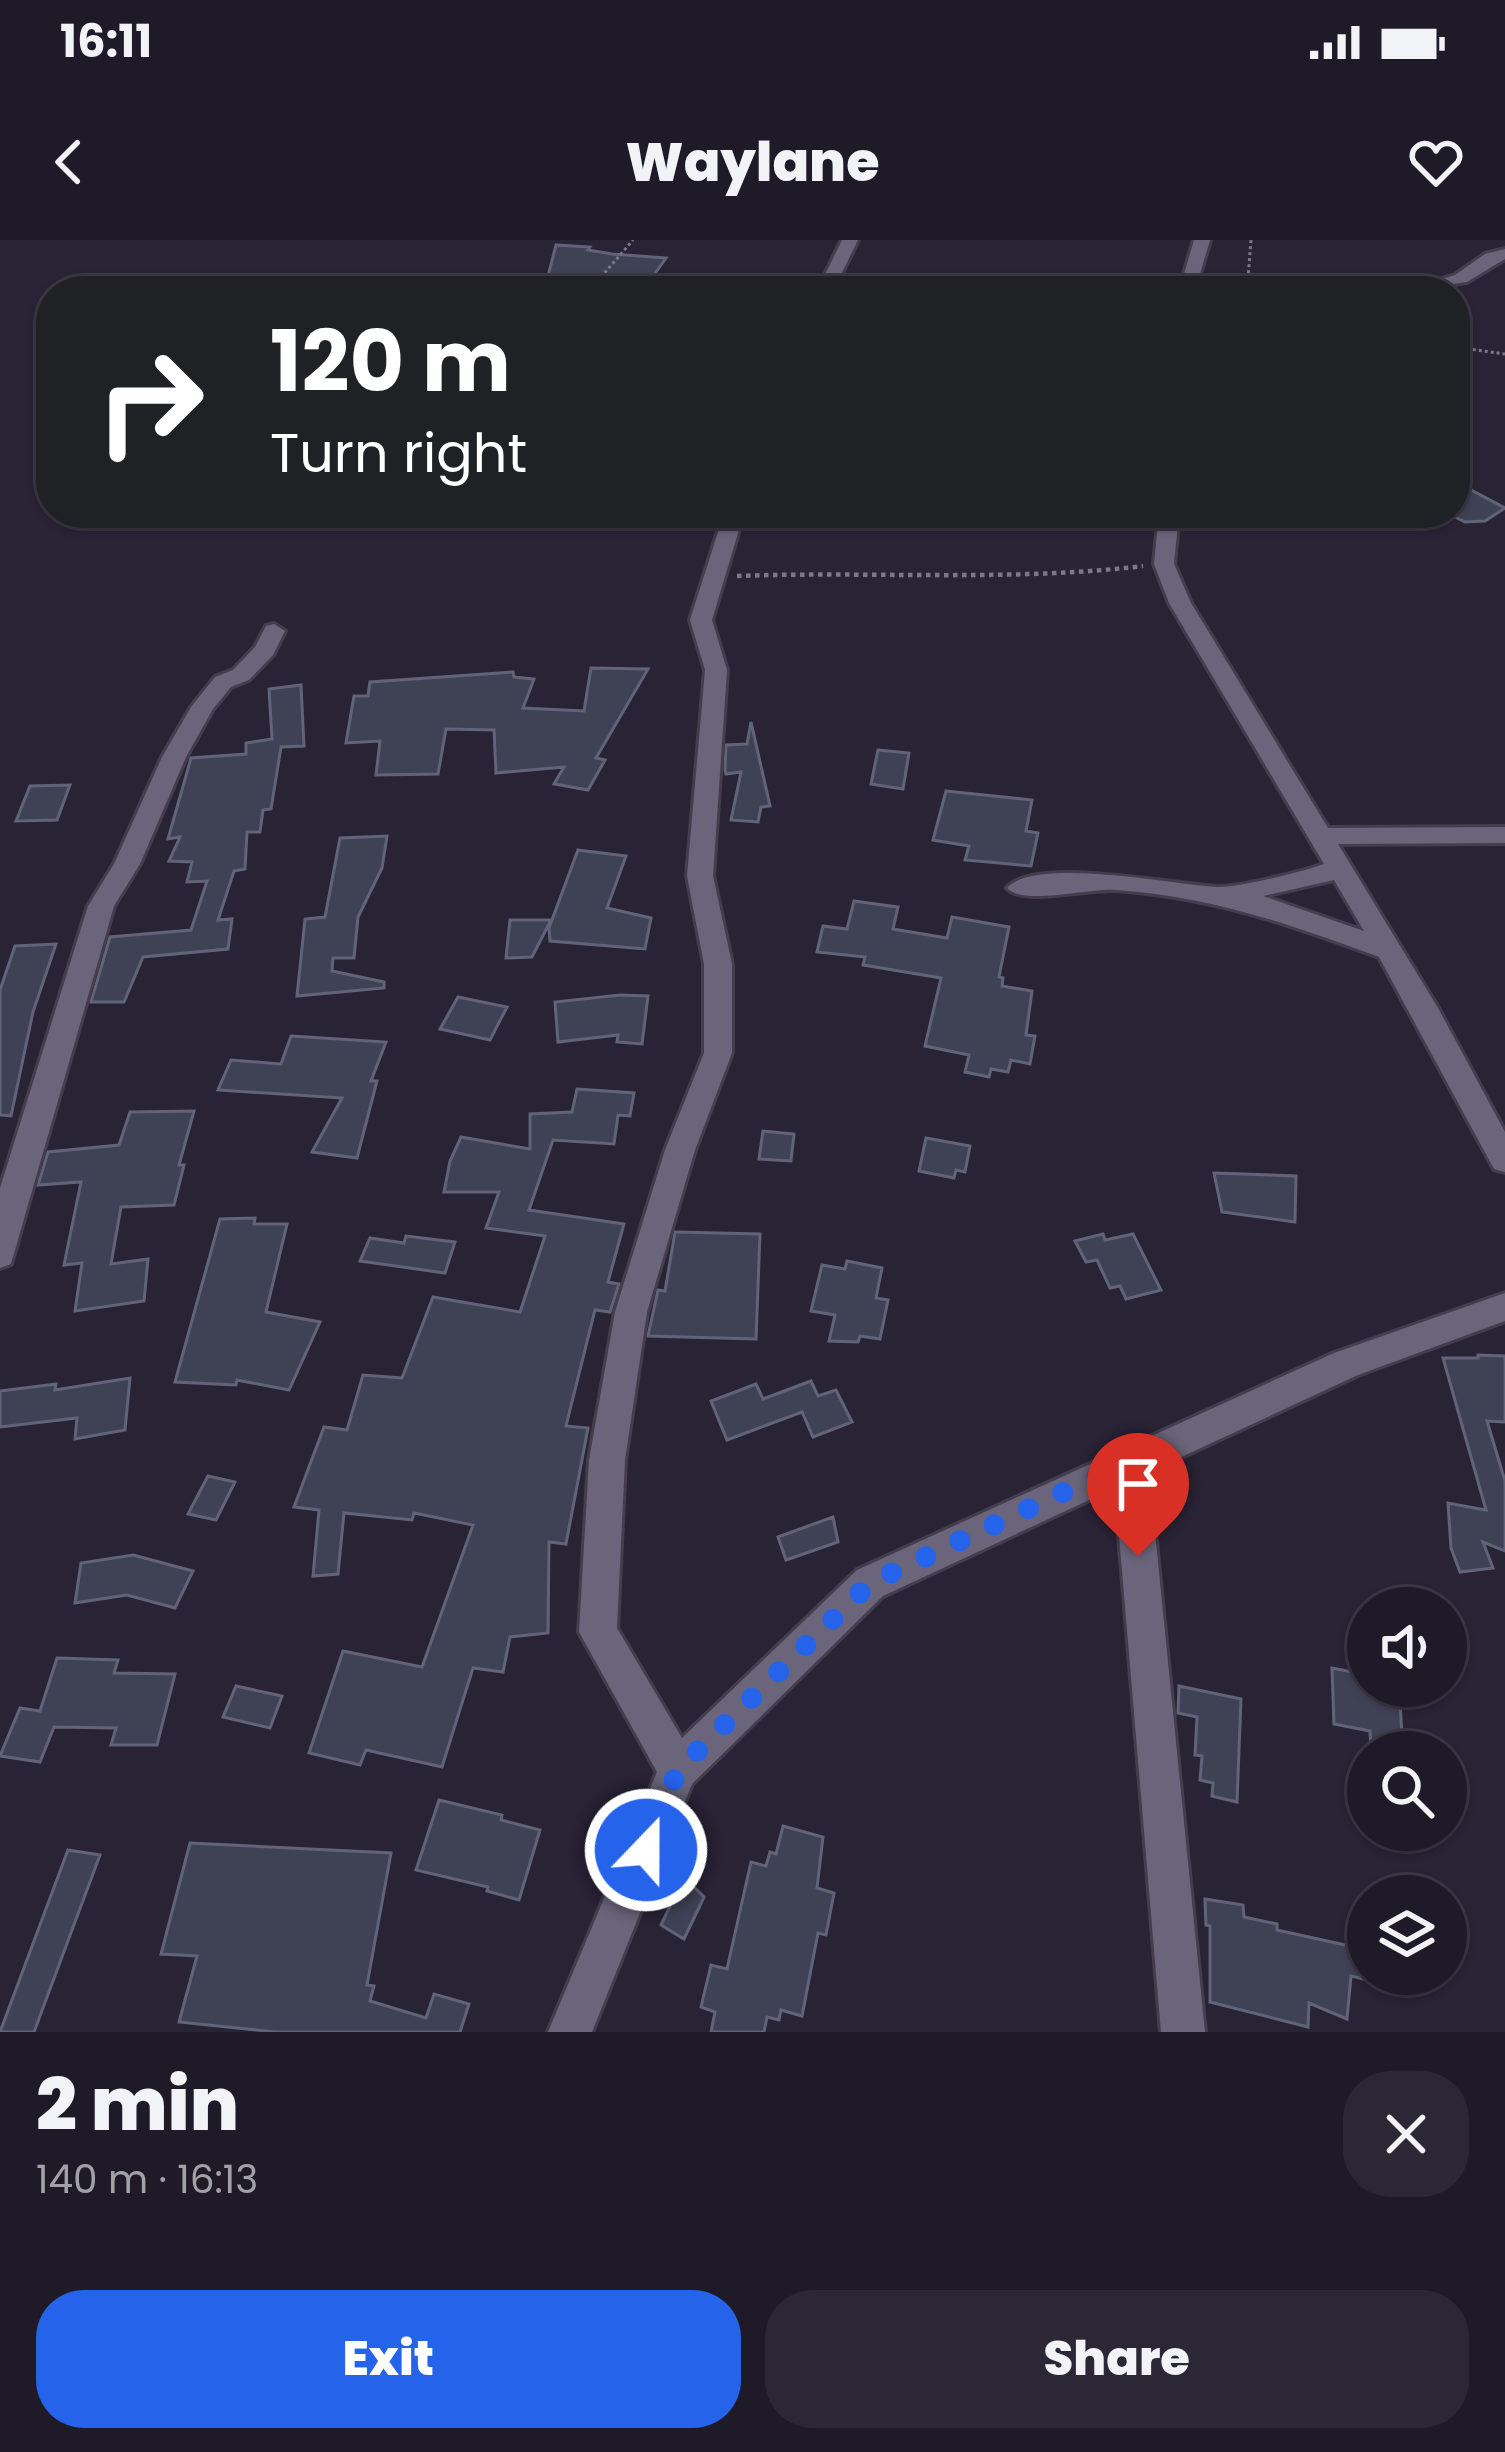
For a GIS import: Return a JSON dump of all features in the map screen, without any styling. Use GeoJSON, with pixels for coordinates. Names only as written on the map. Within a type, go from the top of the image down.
{"type":"FeatureCollection","features":[{"type":"Feature","properties":{"kind":"street"},"geometry":{"type":"LineString","coordinates":[[832,276],[850,240]]}},
{"type":"Feature","properties":{"kind":"street"},"geometry":{"type":"LineString","coordinates":[[1191,276],[1202,240]]}},
{"type":"Feature","properties":{"kind":"street"},"geometry":{"type":"LineString","coordinates":[[1470,276],[1482,271],[1491,257],[1505,254]]}},
{"type":"Feature","properties":{"kind":"street"},"geometry":{"type":"LineString","coordinates":[[678,1770],[598,1632],[607,1460],[631,1312],[680,1150],[718,1053],[718,964],[700,876],[716,670],[701,620],[729,528]]}},
{"type":"Feature","properties":{"kind":"street"},"geometry":{"type":"LineString","coordinates":[[1168,528],[1164,564],[1180,604],[1389,950],[1505,1160]]}},
{"type":"Feature","properties":{"kind":"street"},"geometry":{"type":"LineString","coordinates":[[0,1255],[10,1204],[41,1115],[101,906],[127,864],[174,758],[203,707],[223,682],[241,675],[265,650],[274,631]]}},
{"type":"Feature","properties":{"kind":"street"},"geometry":{"type":"LineString","coordinates":[[1317,836],[1505,835]]}},
{"type":"Feature","properties":{"kind":"street"},"geometry":{"type":"LineString","coordinates":[[1188,892],[1246,890],[1307,880],[1340,868]]}},
{"type":"Feature","properties":{"kind":"street"},"geometry":{"type":"LineString","coordinates":[[1020,888],[1113,881],[1248,900],[1389,950]]}},
{"type":"Feature","properties":{"kind":"street"},"geometry":{"type":"LineString","coordinates":[[570,2032],[678,1770],[870,1583],[1346,1364],[1505,1307]]}},
{"type":"Feature","properties":{"kind":"street"},"geometry":{"type":"LineString","coordinates":[[1130,1461],[1183,2032]]}},
{"type":"Feature","properties":{"kind":"path"},"geometry":{"type":"LineString","coordinates":[[603,276],[633,240]]}},
{"type":"Feature","properties":{"kind":"path"},"geometry":{"type":"LineString","coordinates":[[1248,276],[1251,240]]}},
{"type":"Feature","properties":{"kind":"path"},"geometry":{"type":"LineString","coordinates":[[1470,349],[1505,354]]}},
{"type":"Feature","properties":{"kind":"path"},"geometry":{"type":"LineString","coordinates":[[710,579],[868,571],[1048,577],[1164,564]]}},
{"type":"Feature","properties":{"kind":"building"},"geometry":{"type":"Polygon","coordinates":[[[556,245],[666,258],[653,276],[548,276],[556,245]]]}},
{"type":"Feature","properties":{"kind":"building"},"geometry":{"type":"Polygon","coordinates":[[[1470,490],[1505,508],[1485,521],[1470,522],[1470,490]]]}},
{"type":"Feature","properties":{"kind":"building"},"geometry":{"type":"Polygon","coordinates":[[[591,668],[648,669],[596,758],[605,760],[588,790],[554,784],[564,767],[496,773],[494,730],[446,729],[438,774],[376,775],[380,741],[346,743],[354,696],[368,696],[370,682],[513,672],[514,677],[534,679],[523,708],[584,711],[591,668]]]}},
{"type":"Feature","properties":{"kind":"building"},"geometry":{"type":"Polygon","coordinates":[[[301,685],[304,746],[281,747],[271,809],[263,810],[260,832],[247,832],[245,869],[234,871],[218,920],[232,919],[228,949],[143,957],[124,1002],[91,1002],[110,937],[191,930],[207,881],[187,882],[192,862],[169,861],[180,837],[168,839],[191,758],[246,754],[246,743],[272,739],[269,689],[301,685]]]}},
{"type":"Feature","properties":{"kind":"building"},"geometry":{"type":"Polygon","coordinates":[[[751,722],[770,806],[761,807],[758,822],[731,820],[741,772],[726,774],[725,770],[726,745],[747,744],[751,722]]]}},
{"type":"Feature","properties":{"kind":"building"},"geometry":{"type":"Polygon","coordinates":[[[878,750],[909,753],[903,789],[871,784],[878,750]]]}},
{"type":"Feature","properties":{"kind":"building"},"geometry":{"type":"Polygon","coordinates":[[[70,785],[57,820],[16,821],[30,786],[70,785]]]}},
{"type":"Feature","properties":{"kind":"building"},"geometry":{"type":"Polygon","coordinates":[[[946,791],[1032,800],[1026,831],[1038,833],[1031,866],[965,860],[969,846],[933,840],[946,791]]]}},
{"type":"Feature","properties":{"kind":"building"},"geometry":{"type":"Polygon","coordinates":[[[387,836],[382,868],[358,917],[354,958],[333,958],[332,971],[384,982],[384,988],[297,996],[305,919],[325,917],[340,838],[387,836]]]}},
{"type":"Feature","properties":{"kind":"building"},"geometry":{"type":"Polygon","coordinates":[[[578,850],[626,856],[607,908],[651,918],[645,949],[550,941],[549,928],[578,850]]]}},
{"type":"Feature","properties":{"kind":"building"},"geometry":{"type":"Polygon","coordinates":[[[854,901],[898,907],[893,929],[947,938],[952,917],[1009,927],[999,977],[1002,986],[1032,991],[1026,1035],[1035,1036],[1030,1064],[1011,1060],[1008,1072],[991,1069],[989,1077],[965,1072],[969,1055],[925,1046],[941,978],[863,965],[865,957],[817,952],[823,926],[847,929],[854,901]]]}},
{"type":"Feature","properties":{"kind":"building"},"geometry":{"type":"Polygon","coordinates":[[[510,920],[551,920],[532,957],[506,958],[510,920]]]}},
{"type":"Feature","properties":{"kind":"building"},"geometry":{"type":"Polygon","coordinates":[[[56,944],[33,1012],[11,1116],[0,1115],[0,990],[15,946],[56,944]]]}},
{"type":"Feature","properties":{"kind":"building"},"geometry":{"type":"Polygon","coordinates":[[[648,996],[642,1044],[617,1042],[618,1035],[558,1042],[555,1002],[648,996]]]}},
{"type":"Feature","properties":{"kind":"building"},"geometry":{"type":"Polygon","coordinates":[[[458,997],[507,1007],[490,1040],[440,1029],[458,997]]]}},
{"type":"Feature","properties":{"kind":"building"},"geometry":{"type":"Polygon","coordinates":[[[291,1036],[386,1042],[371,1081],[377,1081],[357,1158],[312,1152],[342,1098],[218,1090],[231,1060],[281,1064],[291,1036]]]}},
{"type":"Feature","properties":{"kind":"building"},"geometry":{"type":"Polygon","coordinates":[[[577,1089],[634,1093],[630,1116],[618,1115],[614,1144],[553,1140],[529,1210],[624,1224],[608,1282],[619,1284],[610,1312],[595,1310],[566,1426],[588,1428],[566,1544],[549,1542],[548,1633],[510,1637],[503,1672],[473,1668],[442,1767],[366,1750],[360,1765],[309,1753],[343,1651],[422,1667],[473,1525],[414,1513],[412,1520],[344,1513],[338,1574],[313,1576],[319,1510],[294,1507],[324,1427],[347,1430],[363,1375],[402,1378],[433,1297],[520,1312],[545,1236],[486,1228],[499,1192],[444,1192],[450,1161],[461,1137],[530,1149],[530,1114],[572,1112],[577,1089]]]}},
{"type":"Feature","properties":{"kind":"building"},"geometry":{"type":"Polygon","coordinates":[[[194,1111],[174,1205],[121,1207],[111,1264],[148,1259],[144,1301],[75,1311],[82,1263],[64,1265],[81,1182],[38,1185],[48,1152],[119,1145],[130,1112],[194,1111]]]}},
{"type":"Feature","properties":{"kind":"building"},"geometry":{"type":"Polygon","coordinates":[[[763,1131],[794,1134],[791,1161],[759,1159],[763,1131]]]}},
{"type":"Feature","properties":{"kind":"building"},"geometry":{"type":"Polygon","coordinates":[[[926,1138],[970,1146],[965,1172],[956,1170],[954,1178],[919,1171],[926,1138]]]}},
{"type":"Feature","properties":{"kind":"building"},"geometry":{"type":"Polygon","coordinates":[[[1214,1173],[1296,1176],[1295,1222],[1222,1212],[1214,1173]]]}},
{"type":"Feature","properties":{"kind":"building"},"geometry":{"type":"Polygon","coordinates":[[[255,1218],[254,1224],[287,1224],[266,1312],[320,1322],[289,1390],[237,1380],[236,1385],[175,1382],[220,1219],[255,1218]]]}},
{"type":"Feature","properties":{"kind":"building"},"geometry":{"type":"Polygon","coordinates":[[[675,1232],[760,1234],[756,1339],[648,1336],[658,1290],[665,1291],[675,1232]]]}},
{"type":"Feature","properties":{"kind":"building"},"geometry":{"type":"Polygon","coordinates":[[[1103,1234],[1105,1240],[1133,1234],[1161,1290],[1126,1299],[1120,1286],[1110,1288],[1097,1260],[1086,1262],[1075,1241],[1103,1234]]]}},
{"type":"Feature","properties":{"kind":"building"},"geometry":{"type":"Polygon","coordinates":[[[406,1236],[455,1242],[445,1273],[360,1261],[370,1238],[404,1243],[406,1236]]]}},
{"type":"Feature","properties":{"kind":"building"},"geometry":{"type":"Polygon","coordinates":[[[847,1261],[882,1268],[876,1298],[888,1300],[880,1339],[860,1336],[858,1342],[829,1341],[835,1315],[811,1311],[822,1265],[845,1269],[847,1261]]]}},
{"type":"Feature","properties":{"kind":"building"},"geometry":{"type":"Polygon","coordinates":[[[1505,1356],[1505,1422],[1487,1421],[1505,1481],[1505,1551],[1483,1542],[1493,1568],[1460,1572],[1451,1548],[1448,1503],[1486,1510],[1443,1358],[1505,1356]]]}},
{"type":"Feature","properties":{"kind":"building"},"geometry":{"type":"Polygon","coordinates":[[[130,1378],[125,1430],[75,1439],[77,1418],[0,1427],[0,1391],[56,1384],[55,1390],[130,1378]]]}},
{"type":"Feature","properties":{"kind":"building"},"geometry":{"type":"Polygon","coordinates":[[[811,1381],[818,1396],[836,1390],[852,1422],[813,1437],[802,1412],[727,1440],[711,1401],[756,1384],[763,1399],[811,1381]]]}},
{"type":"Feature","properties":{"kind":"building"},"geometry":{"type":"Polygon","coordinates":[[[208,1476],[235,1482],[216,1520],[188,1514],[208,1476]]]}},
{"type":"Feature","properties":{"kind":"building"},"geometry":{"type":"Polygon","coordinates":[[[833,1517],[838,1542],[786,1560],[778,1537],[833,1517]]]}},
{"type":"Feature","properties":{"kind":"building"},"geometry":{"type":"Polygon","coordinates":[[[133,1555],[193,1571],[175,1608],[127,1595],[75,1603],[81,1563],[133,1555]]]}},
{"type":"Feature","properties":{"kind":"building"},"geometry":{"type":"Polygon","coordinates":[[[57,1658],[118,1660],[114,1673],[175,1674],[157,1745],[111,1745],[116,1728],[54,1727],[40,1762],[0,1756],[20,1708],[40,1711],[57,1658]]]}},
{"type":"Feature","properties":{"kind":"building"},"geometry":{"type":"Polygon","coordinates":[[[1332,1668],[1347,1671],[1347,1707],[1400,1707],[1402,1731],[1334,1724],[1332,1668]]]}},
{"type":"Feature","properties":{"kind":"building"},"geometry":{"type":"Polygon","coordinates":[[[236,1686],[282,1696],[270,1728],[223,1717],[236,1686]]]}},
{"type":"Feature","properties":{"kind":"building"},"geometry":{"type":"Polygon","coordinates":[[[1179,1686],[1241,1699],[1237,1802],[1212,1796],[1213,1783],[1200,1780],[1202,1756],[1195,1755],[1197,1717],[1178,1713],[1179,1686]]]}},
{"type":"Feature","properties":{"kind":"building"},"geometry":{"type":"Polygon","coordinates":[[[439,1800],[540,1830],[519,1900],[487,1891],[488,1887],[416,1870],[439,1800]]]}},
{"type":"Feature","properties":{"kind":"building"},"geometry":{"type":"Polygon","coordinates":[[[783,1826],[823,1837],[817,1888],[834,1893],[826,1935],[818,1933],[802,2016],[781,2010],[779,2020],[767,2017],[764,2032],[711,2032],[715,2012],[701,2007],[711,1965],[727,1969],[751,1862],[766,1866],[770,1852],[776,1854],[783,1826]]]}},
{"type":"Feature","properties":{"kind":"building"},"geometry":{"type":"Polygon","coordinates":[[[190,1843],[391,1853],[367,1985],[374,1986],[370,2001],[426,2018],[434,1994],[469,2004],[460,2032],[275,2032],[179,2022],[197,1956],[161,1954],[190,1843]]]}},
{"type":"Feature","properties":{"kind":"building"},"geometry":{"type":"Polygon","coordinates":[[[68,1850],[100,1855],[34,2032],[0,2032],[68,1850]]]}},
{"type":"Feature","properties":{"kind":"building"},"geometry":{"type":"Polygon","coordinates":[[[684,1877],[704,1897],[684,1939],[661,1925],[684,1877]]]}},
{"type":"Feature","properties":{"kind":"building"},"geometry":{"type":"Polygon","coordinates":[[[1205,1899],[1243,1905],[1244,1917],[1277,1924],[1277,1930],[1347,1945],[1347,2019],[1309,2003],[1308,2027],[1210,2002],[1210,1926],[1206,1925],[1205,1899]]]}},
{"type":"Feature","properties":{"kind":"route"},"geometry":{"type":"LineString","coordinates":[[646,1850],[678,1770],[870,1583],[1130,1461],[1138,1556]]}}]}
